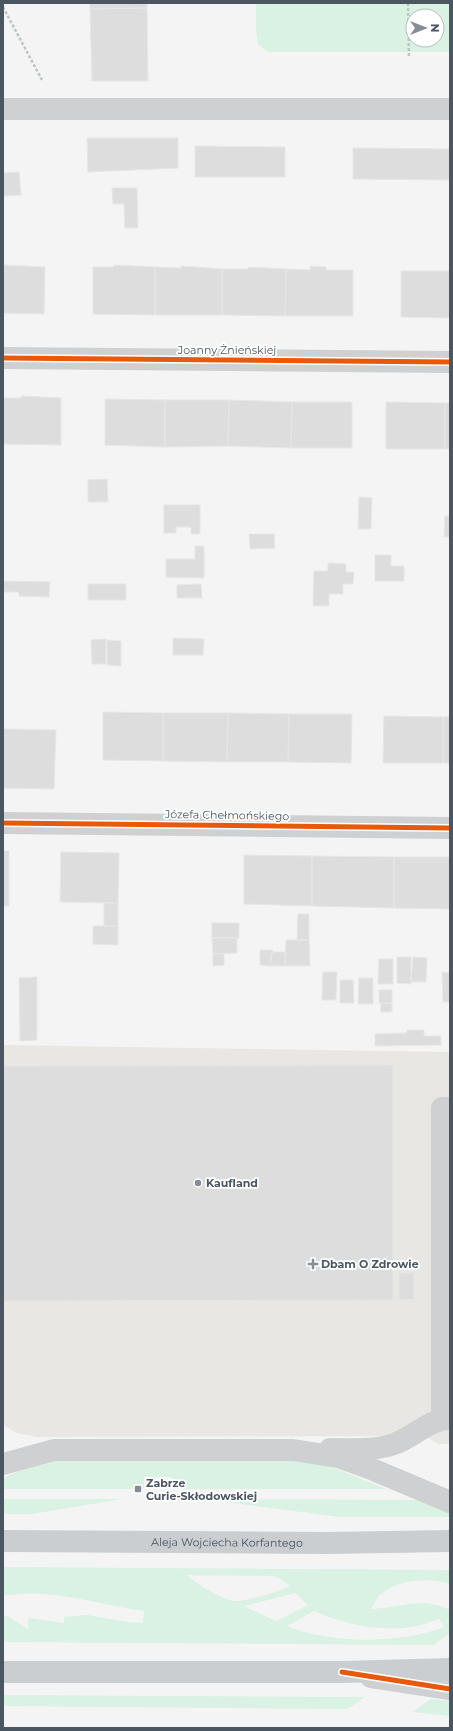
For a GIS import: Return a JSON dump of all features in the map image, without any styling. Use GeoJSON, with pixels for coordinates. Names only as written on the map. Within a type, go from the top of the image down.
{"type":"FeatureCollection","features":[{"type":"Feature","properties":{"kind":"main road","name":"Aleja Wojciecha Korfantego"},"geometry":{"type":"LineString","coordinates":[[3,1541],[327,1543],[450,1541]]}},
{"type":"Feature","properties":{"kind":"main road"},"geometry":{"type":"LineString","coordinates":[[3,1672],[342,1672],[450,1669]]}},
{"type":"Feature","properties":{"kind":"street"},"geometry":{"type":"LineString","coordinates":[[3,109],[450,110]]}},
{"type":"Feature","properties":{"kind":"street","name":"Joanny Żnieńskiej"},"geometry":{"type":"LineString","coordinates":[[3,358],[450,362]]}},
{"type":"Feature","properties":{"kind":"street","name":"Józefa Chełmońskiego"},"geometry":{"type":"LineString","coordinates":[[3,823],[450,828]]}},
{"type":"Feature","properties":{"kind":"street"},"geometry":{"type":"LineString","coordinates":[[3,1464],[54,1450],[293,1450],[371,1448],[393,1444],[446,1419],[442,1108],[450,1108]]}},
{"type":"Feature","properties":{"kind":"street"},"geometry":{"type":"LineString","coordinates":[[293,1450],[338,1457],[374,1470],[450,1502]]}},
{"type":"Feature","properties":{"kind":"street"},"geometry":{"type":"LineString","coordinates":[[342,1672],[450,1689]]}},
{"type":"Feature","properties":{"kind":"path"},"geometry":{"type":"LineString","coordinates":[[408,3],[409,58]]}},
{"type":"Feature","properties":{"kind":"path"},"geometry":{"type":"LineString","coordinates":[[3,6],[42,81]]}},
{"type":"Feature","properties":{"kind":"shaded area"},"geometry":{"type":"Polygon","coordinates":[[[3,1045],[450,1052],[450,1444],[438,1444],[409,1426],[401,1432],[385,1436],[37,1437],[16,1433],[3,1424],[3,1045]]]}},
{"type":"Feature","properties":{"kind":"green space"},"geometry":{"type":"Polygon","coordinates":[[[256,3],[450,3],[450,52],[268,52],[258,44],[256,30],[256,3]]]}},
{"type":"Feature","properties":{"kind":"green space"},"geometry":{"type":"Polygon","coordinates":[[[295,1460],[329,1466],[386,1489],[173,1489],[172,1477],[144,1477],[144,1489],[3,1489],[3,1478],[30,1466],[53,1461],[295,1460]]]}},
{"type":"Feature","properties":{"kind":"green space"},"geometry":{"type":"Polygon","coordinates":[[[3,1499],[122,1499],[32,1514],[3,1514],[3,1499]]]}},
{"type":"Feature","properties":{"kind":"green space"},"geometry":{"type":"Polygon","coordinates":[[[203,1499],[416,1500],[449,1511],[449,1517],[340,1517],[203,1499]]]}},
{"type":"Feature","properties":{"kind":"green space"},"geometry":{"type":"Polygon","coordinates":[[[3,1567],[450,1570],[450,1584],[423,1580],[403,1583],[386,1590],[379,1596],[371,1609],[420,1603],[439,1606],[450,1610],[450,1633],[434,1645],[3,1642],[3,1616],[7,1616],[28,1629],[28,1618],[64,1623],[64,1617],[87,1615],[143,1623],[144,1611],[57,1595],[21,1594],[3,1596],[3,1567]],[[187,1575],[210,1591],[236,1601],[264,1595],[290,1586],[279,1578],[273,1576],[187,1575]],[[295,1593],[244,1606],[276,1621],[308,1605],[295,1593]],[[314,1611],[287,1626],[304,1632],[323,1636],[365,1640],[407,1637],[427,1633],[444,1627],[439,1619],[408,1627],[376,1628],[344,1622],[314,1611]]]}},
{"type":"Feature","properties":{"kind":"green space"},"geometry":{"type":"Polygon","coordinates":[[[3,1695],[365,1697],[347,1709],[3,1706],[3,1695]]]}},
{"type":"Feature","properties":{"kind":"green space"},"geometry":{"type":"Polygon","coordinates":[[[431,1699],[450,1701],[450,1716],[412,1712],[431,1699]]]}},
{"type":"Feature","properties":{"kind":"building"},"geometry":{"type":"Polygon","coordinates":[[[90,3],[147,3],[147,8],[90,9],[90,3]]]}},
{"type":"Feature","properties":{"kind":"building"},"geometry":{"type":"Polygon","coordinates":[[[147,8],[148,81],[92,81],[90,9],[147,8]]]}},
{"type":"Feature","properties":{"kind":"building"},"geometry":{"type":"Polygon","coordinates":[[[87,138],[178,138],[178,168],[88,172],[87,138]]]}},
{"type":"Feature","properties":{"kind":"building"},"geometry":{"type":"Polygon","coordinates":[[[195,146],[285,147],[285,177],[195,177],[195,146]]]}},
{"type":"Feature","properties":{"kind":"building"},"geometry":{"type":"Polygon","coordinates":[[[353,148],[450,149],[450,180],[353,179],[353,148]]]}},
{"type":"Feature","properties":{"kind":"building"},"geometry":{"type":"Polygon","coordinates":[[[19,172],[21,195],[3,196],[3,173],[19,172]]]}},
{"type":"Feature","properties":{"kind":"building"},"geometry":{"type":"Polygon","coordinates":[[[112,188],[137,188],[138,228],[125,228],[124,204],[113,204],[112,188]]]}},
{"type":"Feature","properties":{"kind":"building"},"geometry":{"type":"Polygon","coordinates":[[[4,265],[45,267],[44,314],[3,313],[4,265]]]}},
{"type":"Feature","properties":{"kind":"building"},"geometry":{"type":"Polygon","coordinates":[[[114,265],[155,267],[155,315],[93,314],[93,267],[114,267],[114,265]]]}},
{"type":"Feature","properties":{"kind":"building"},"geometry":{"type":"Polygon","coordinates":[[[181,266],[222,269],[222,315],[155,315],[155,267],[181,268],[181,266]]]}},
{"type":"Feature","properties":{"kind":"building"},"geometry":{"type":"Polygon","coordinates":[[[310,266],[326,267],[326,270],[353,270],[353,316],[285,316],[286,269],[310,270],[310,266]]]}},
{"type":"Feature","properties":{"kind":"building"},"geometry":{"type":"Polygon","coordinates":[[[248,267],[286,269],[285,316],[222,315],[222,269],[248,269],[248,267]]]}},
{"type":"Feature","properties":{"kind":"building"},"geometry":{"type":"Polygon","coordinates":[[[401,271],[450,271],[450,318],[401,317],[401,271]]]}},
{"type":"Feature","properties":{"kind":"building"},"geometry":{"type":"Polygon","coordinates":[[[21,396],[61,398],[61,445],[3,444],[3,398],[21,398],[21,396]]]}},
{"type":"Feature","properties":{"kind":"building"},"geometry":{"type":"Polygon","coordinates":[[[105,399],[165,400],[165,447],[105,445],[105,399]]]}},
{"type":"Feature","properties":{"kind":"building"},"geometry":{"type":"Polygon","coordinates":[[[165,400],[229,400],[228,446],[165,447],[165,400]]]}},
{"type":"Feature","properties":{"kind":"building"},"geometry":{"type":"Polygon","coordinates":[[[229,400],[292,402],[291,448],[228,446],[229,400]]]}},
{"type":"Feature","properties":{"kind":"building"},"geometry":{"type":"Polygon","coordinates":[[[292,402],[352,402],[352,448],[291,448],[292,402]]]}},
{"type":"Feature","properties":{"kind":"building"},"geometry":{"type":"Polygon","coordinates":[[[386,402],[445,403],[445,449],[386,449],[386,402]]]}},
{"type":"Feature","properties":{"kind":"building"},"geometry":{"type":"Polygon","coordinates":[[[445,403],[450,403],[450,449],[445,449],[445,403]]]}},
{"type":"Feature","properties":{"kind":"building"},"geometry":{"type":"Polygon","coordinates":[[[107,479],[108,502],[88,502],[88,480],[107,479]]]}},
{"type":"Feature","properties":{"kind":"building"},"geometry":{"type":"Polygon","coordinates":[[[359,497],[372,498],[371,529],[358,529],[359,497]]]}},
{"type":"Feature","properties":{"kind":"building"},"geometry":{"type":"Polygon","coordinates":[[[164,505],[200,505],[200,534],[191,534],[191,527],[176,527],[176,533],[164,533],[164,505]]]}},
{"type":"Feature","properties":{"kind":"building"},"geometry":{"type":"Polygon","coordinates":[[[445,516],[450,516],[450,537],[444,537],[445,516]]]}},
{"type":"Feature","properties":{"kind":"building"},"geometry":{"type":"Polygon","coordinates":[[[249,534],[274,534],[275,548],[250,549],[249,534]]]}},
{"type":"Feature","properties":{"kind":"building"},"geometry":{"type":"Polygon","coordinates":[[[195,546],[204,546],[204,578],[166,577],[166,559],[195,559],[195,546]]]}},
{"type":"Feature","properties":{"kind":"building"},"geometry":{"type":"Polygon","coordinates":[[[375,555],[391,555],[391,566],[404,566],[404,581],[375,581],[375,555]]]}},
{"type":"Feature","properties":{"kind":"building"},"geometry":{"type":"Polygon","coordinates":[[[328,563],[346,564],[346,572],[354,572],[353,584],[343,584],[343,594],[329,594],[329,606],[313,606],[314,571],[328,571],[328,563]]]}},
{"type":"Feature","properties":{"kind":"building"},"geometry":{"type":"Polygon","coordinates":[[[4,581],[50,582],[49,597],[19,596],[19,592],[4,592],[4,581]]]}},
{"type":"Feature","properties":{"kind":"building"},"geometry":{"type":"Polygon","coordinates":[[[88,584],[126,584],[126,600],[88,600],[88,584]]]}},
{"type":"Feature","properties":{"kind":"building"},"geometry":{"type":"Polygon","coordinates":[[[201,584],[202,598],[177,598],[177,585],[201,584]]]}},
{"type":"Feature","properties":{"kind":"building"},"geometry":{"type":"Polygon","coordinates":[[[173,638],[204,639],[203,655],[173,655],[173,638]]]}},
{"type":"Feature","properties":{"kind":"building"},"geometry":{"type":"Polygon","coordinates":[[[106,639],[106,664],[92,664],[91,640],[106,639]]]}},
{"type":"Feature","properties":{"kind":"building"},"geometry":{"type":"Polygon","coordinates":[[[107,640],[121,641],[121,666],[107,665],[107,640]]]}},
{"type":"Feature","properties":{"kind":"building"},"geometry":{"type":"Polygon","coordinates":[[[103,712],[163,713],[163,761],[103,760],[103,712]]]}},
{"type":"Feature","properties":{"kind":"building"},"geometry":{"type":"Polygon","coordinates":[[[163,713],[228,713],[227,762],[163,761],[163,713]]]}},
{"type":"Feature","properties":{"kind":"building"},"geometry":{"type":"Polygon","coordinates":[[[228,713],[289,714],[288,762],[227,762],[228,713]]]}},
{"type":"Feature","properties":{"kind":"building"},"geometry":{"type":"Polygon","coordinates":[[[289,714],[352,714],[351,763],[288,762],[289,714]]]}},
{"type":"Feature","properties":{"kind":"building"},"geometry":{"type":"Polygon","coordinates":[[[384,716],[443,717],[443,763],[383,763],[384,716]]]}},
{"type":"Feature","properties":{"kind":"building"},"geometry":{"type":"Polygon","coordinates":[[[443,717],[450,717],[450,763],[443,763],[443,717]]]}},
{"type":"Feature","properties":{"kind":"building"},"geometry":{"type":"Polygon","coordinates":[[[3,729],[56,730],[54,789],[3,788],[3,729]]]}},
{"type":"Feature","properties":{"kind":"building"},"geometry":{"type":"Polygon","coordinates":[[[3,851],[9,851],[9,906],[3,906],[3,851]]]}},
{"type":"Feature","properties":{"kind":"building"},"geometry":{"type":"Polygon","coordinates":[[[61,852],[119,853],[118,903],[60,902],[61,852]]]}},
{"type":"Feature","properties":{"kind":"building"},"geometry":{"type":"Polygon","coordinates":[[[244,855],[312,856],[312,906],[244,904],[244,855]]]}},
{"type":"Feature","properties":{"kind":"building"},"geometry":{"type":"Polygon","coordinates":[[[312,856],[394,857],[394,908],[312,906],[312,856]]]}},
{"type":"Feature","properties":{"kind":"building"},"geometry":{"type":"Polygon","coordinates":[[[394,857],[450,857],[450,909],[394,908],[394,857]]]}},
{"type":"Feature","properties":{"kind":"building"},"geometry":{"type":"Polygon","coordinates":[[[104,903],[118,903],[118,926],[104,926],[104,903]]]}},
{"type":"Feature","properties":{"kind":"building"},"geometry":{"type":"Polygon","coordinates":[[[298,914],[309,914],[309,940],[297,940],[298,914]]]}},
{"type":"Feature","properties":{"kind":"building"},"geometry":{"type":"Polygon","coordinates":[[[212,923],[239,923],[239,938],[212,938],[212,923]]]}},
{"type":"Feature","properties":{"kind":"building"},"geometry":{"type":"Polygon","coordinates":[[[93,926],[118,926],[118,945],[93,944],[93,926]]]}},
{"type":"Feature","properties":{"kind":"building"},"geometry":{"type":"Polygon","coordinates":[[[212,938],[237,938],[237,953],[213,954],[212,938]]]}},
{"type":"Feature","properties":{"kind":"building"},"geometry":{"type":"Polygon","coordinates":[[[286,940],[309,940],[310,966],[285,966],[286,940]]]}},
{"type":"Feature","properties":{"kind":"building"},"geometry":{"type":"Polygon","coordinates":[[[260,950],[273,950],[270,966],[260,965],[260,950]]]}},
{"type":"Feature","properties":{"kind":"building"},"geometry":{"type":"Polygon","coordinates":[[[271,952],[285,952],[285,966],[270,966],[271,952]]]}},
{"type":"Feature","properties":{"kind":"building"},"geometry":{"type":"Polygon","coordinates":[[[213,954],[224,954],[224,965],[213,966],[213,954]]]}},
{"type":"Feature","properties":{"kind":"building"},"geometry":{"type":"Polygon","coordinates":[[[397,957],[411,957],[411,984],[397,983],[397,957]]]}},
{"type":"Feature","properties":{"kind":"building"},"geometry":{"type":"Polygon","coordinates":[[[413,957],[427,958],[426,982],[411,982],[413,957]]]}},
{"type":"Feature","properties":{"kind":"building"},"geometry":{"type":"Polygon","coordinates":[[[379,959],[393,959],[393,984],[378,984],[379,959]]]}},
{"type":"Feature","properties":{"kind":"building"},"geometry":{"type":"Polygon","coordinates":[[[323,972],[337,972],[336,1000],[322,1000],[323,972]]]}},
{"type":"Feature","properties":{"kind":"building"},"geometry":{"type":"Polygon","coordinates":[[[442,972],[450,973],[450,1002],[443,1002],[442,972]]]}},
{"type":"Feature","properties":{"kind":"building"},"geometry":{"type":"Polygon","coordinates":[[[37,977],[37,1040],[20,1041],[19,978],[37,977]]]}},
{"type":"Feature","properties":{"kind":"building"},"geometry":{"type":"Polygon","coordinates":[[[359,978],[373,978],[373,1004],[358,1004],[359,978]]]}},
{"type":"Feature","properties":{"kind":"building"},"geometry":{"type":"Polygon","coordinates":[[[340,980],[353,980],[354,1003],[340,1003],[340,980]]]}},
{"type":"Feature","properties":{"kind":"building"},"geometry":{"type":"Polygon","coordinates":[[[379,990],[392,990],[392,1003],[379,1003],[379,990]]]}},
{"type":"Feature","properties":{"kind":"building"},"geometry":{"type":"Polygon","coordinates":[[[381,1003],[392,1003],[392,1012],[381,1012],[381,1003]]]}},
{"type":"Feature","properties":{"kind":"building"},"geometry":{"type":"Polygon","coordinates":[[[407,1030],[424,1030],[424,1036],[441,1036],[441,1045],[375,1046],[375,1034],[407,1033],[407,1030]]]}},
{"type":"Feature","properties":{"kind":"building","name":"Kaufland"},"geometry":{"type":"Polygon","coordinates":[[[393,1065],[393,1300],[3,1301],[3,1066],[393,1065]]]}},
{"type":"Feature","properties":{"kind":"building"},"geometry":{"type":"Polygon","coordinates":[[[399,1273],[414,1273],[414,1299],[399,1300],[399,1273]]]}},
{"type":"Feature","properties":{"kind":"cycle path"},"geometry":{"type":"LineString","coordinates":[[3,358],[450,362]]}},
{"type":"Feature","properties":{"kind":"cycle path"},"geometry":{"type":"LineString","coordinates":[[3,823],[450,828]]}},
{"type":"Feature","properties":{"kind":"cycle path"},"geometry":{"type":"LineString","coordinates":[[342,1672],[450,1689]]}},
{"type":"Feature","properties":{"kind":"place","name":"Kaufland"},"geometry":{"type":"Point","coordinates":[198,1183]}},
{"type":"Feature","properties":{"kind":"place","name":"Dbam O Zdrowie"},"geometry":{"type":"Point","coordinates":[313,1264]}},
{"type":"Feature","properties":{"kind":"place","name":"Zabrze Curie-Skłodowskiej"},"geometry":{"type":"Point","coordinates":[138,1489]}}]}
